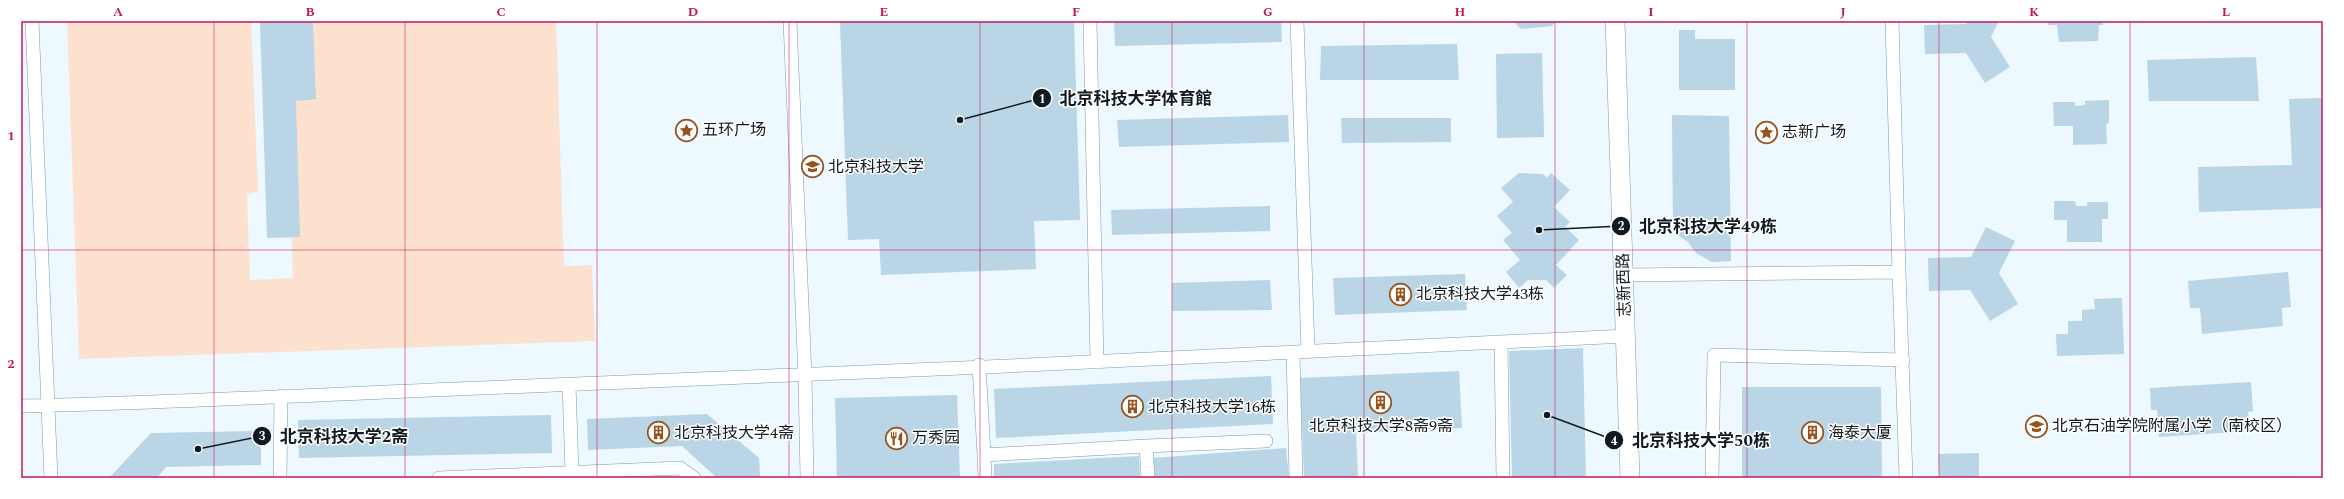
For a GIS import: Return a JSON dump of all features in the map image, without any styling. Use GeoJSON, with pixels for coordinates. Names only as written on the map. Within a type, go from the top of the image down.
{"type":"FeatureCollection","features":[{"type":"Feature","properties":{"kind":"street"},"geometry":{"type":"LineString","coordinates":[[32,21],[51,478]]}},
{"type":"Feature","properties":{"kind":"street"},"geometry":{"type":"LineString","coordinates":[[790,21],[805,376],[807,478]]}},
{"type":"Feature","properties":{"kind":"street"},"geometry":{"type":"LineString","coordinates":[[1090,21],[1096,362]]}},
{"type":"Feature","properties":{"kind":"street"},"geometry":{"type":"LineString","coordinates":[[1297,21],[1308,352]]}},
{"type":"Feature","properties":{"kind":"street","name":"志新西路"},"geometry":{"type":"LineString","coordinates":[[1615,21],[1630,478]]}},
{"type":"Feature","properties":{"kind":"street"},"geometry":{"type":"LineString","coordinates":[[1892,21],[1906,478]]}},
{"type":"Feature","properties":{"kind":"street"},"geometry":{"type":"LineString","coordinates":[[1624,275],[1899,272]]}},
{"type":"Feature","properties":{"kind":"street"},"geometry":{"type":"LineString","coordinates":[[21,406],[805,376],[979,365],[1096,362],[1626,336]]}},
{"type":"Feature","properties":{"kind":"street"},"geometry":{"type":"LineString","coordinates":[[1501,342],[1503,478]]}},
{"type":"Feature","properties":{"kind":"street"},"geometry":{"type":"LineString","coordinates":[[1293,352],[1296,478]]}},
{"type":"Feature","properties":{"kind":"street"},"geometry":{"type":"LineString","coordinates":[[1712,478],[1714,355],[1902,360]]}},
{"type":"Feature","properties":{"kind":"street"},"geometry":{"type":"LineString","coordinates":[[979,365],[985,478]]}},
{"type":"Feature","properties":{"kind":"street"},"geometry":{"type":"LineString","coordinates":[[569,385],[572,472]]}},
{"type":"Feature","properties":{"kind":"street"},"geometry":{"type":"LineString","coordinates":[[280,478],[281,396]]}},
{"type":"Feature","properties":{"kind":"street"},"geometry":{"type":"LineString","coordinates":[[984,455],[1266,441]]}},
{"type":"Feature","properties":{"kind":"street"},"geometry":{"type":"LineString","coordinates":[[1146,446],[1148,478]]}},
{"type":"Feature","properties":{"kind":"street"},"geometry":{"type":"LineString","coordinates":[[439,478],[680,468],[694,478]]}},
{"type":"Feature","properties":{"kind":"shaded area"},"geometry":{"type":"Polygon","coordinates":[[[67,21],[251,21],[258,192],[247,194],[250,280],[293,278],[286,21],[556,21],[564,266],[592,265],[595,341],[79,359],[67,21]]]}},
{"type":"Feature","properties":{"kind":"building"},"geometry":{"type":"Polygon","coordinates":[[[260,21],[313,21],[316,99],[296,101],[300,237],[267,238],[260,21]]]}},
{"type":"Feature","properties":{"kind":"building"},"geometry":{"type":"Polygon","coordinates":[[[840,21],[1074,21],[1080,220],[1034,221],[1036,269],[881,275],[879,239],[848,240],[840,21]]]}},
{"type":"Feature","properties":{"kind":"building"},"geometry":{"type":"Polygon","coordinates":[[[1114,21],[1281,21],[1282,42],[1115,46],[1114,21]]]}},
{"type":"Feature","properties":{"kind":"building"},"geometry":{"type":"Polygon","coordinates":[[[1513,21],[1556,21],[1552,26],[1521,29],[1513,21]]]}},
{"type":"Feature","properties":{"kind":"building"},"geometry":{"type":"Polygon","coordinates":[[[1967,21],[1999,21],[1991,37],[2010,67],[1985,83],[1966,53],[1925,54],[1924,25],[1966,24],[1967,21]]]}},
{"type":"Feature","properties":{"kind":"building"},"geometry":{"type":"Polygon","coordinates":[[[2048,21],[2102,21],[2103,25],[2099,25],[2098,41],[2059,42],[2057,25],[2048,25],[2048,21]]]}},
{"type":"Feature","properties":{"kind":"building"},"geometry":{"type":"Polygon","coordinates":[[[1679,30],[1695,30],[1695,39],[1735,39],[1735,90],[1679,90],[1679,30]]]}},
{"type":"Feature","properties":{"kind":"building"},"geometry":{"type":"Polygon","coordinates":[[[1457,44],[1459,80],[1320,80],[1321,46],[1457,44]]]}},
{"type":"Feature","properties":{"kind":"building"},"geometry":{"type":"Polygon","coordinates":[[[1542,53],[1544,137],[1497,138],[1496,54],[1542,53]]]}},
{"type":"Feature","properties":{"kind":"building"},"geometry":{"type":"Polygon","coordinates":[[[2256,57],[2259,101],[2149,101],[2147,60],[2256,57]]]}},
{"type":"Feature","properties":{"kind":"building"},"geometry":{"type":"Polygon","coordinates":[[[2323,98],[2323,208],[2199,212],[2198,167],[2292,165],[2289,99],[2323,98]]]}},
{"type":"Feature","properties":{"kind":"building"},"geometry":{"type":"Polygon","coordinates":[[[2109,100],[2109,123],[2106,124],[2107,144],[2073,145],[2073,126],[2054,126],[2053,102],[2075,102],[2075,106],[2085,105],[2085,101],[2109,100]]]}},
{"type":"Feature","properties":{"kind":"building"},"geometry":{"type":"Polygon","coordinates":[[[1288,115],[1289,142],[1119,147],[1117,120],[1288,115]]]}},
{"type":"Feature","properties":{"kind":"building"},"geometry":{"type":"Polygon","coordinates":[[[1672,115],[1729,116],[1731,261],[1712,262],[1696,253],[1688,242],[1673,232],[1672,115]]]}},
{"type":"Feature","properties":{"kind":"building"},"geometry":{"type":"Polygon","coordinates":[[[1341,118],[1451,118],[1451,142],[1342,143],[1341,118]]]}},
{"type":"Feature","properties":{"kind":"building"},"geometry":{"type":"Polygon","coordinates":[[[1519,173],[1543,174],[1547,178],[1551,173],[1570,190],[1554,207],[1570,222],[1565,227],[1579,240],[1556,265],[1567,275],[1554,288],[1546,280],[1528,280],[1519,288],[1506,272],[1520,260],[1503,240],[1512,233],[1497,216],[1513,202],[1501,188],[1519,173]]]}},
{"type":"Feature","properties":{"kind":"building"},"geometry":{"type":"Polygon","coordinates":[[[2054,201],[2075,201],[2076,206],[2087,206],[2087,202],[2108,202],[2108,219],[2102,219],[2102,242],[2067,242],[2067,220],[2054,220],[2054,201]]]}},
{"type":"Feature","properties":{"kind":"building"},"geometry":{"type":"Polygon","coordinates":[[[1270,206],[1270,231],[1112,235],[1111,210],[1270,206]]]}},
{"type":"Feature","properties":{"kind":"building"},"geometry":{"type":"Polygon","coordinates":[[[1986,227],[2015,241],[1999,273],[2018,304],[1990,321],[1970,290],[1929,291],[1928,258],[1971,257],[1986,227]]]}},
{"type":"Feature","properties":{"kind":"building"},"geometry":{"type":"Polygon","coordinates":[[[2288,272],[2291,307],[2282,308],[2283,326],[2202,334],[2200,308],[2190,308],[2188,281],[2288,272]]]}},
{"type":"Feature","properties":{"kind":"building","name":"北京科技大学43栋"},"geometry":{"type":"Polygon","coordinates":[[[1465,274],[1467,310],[1335,315],[1333,278],[1465,274]]]}},
{"type":"Feature","properties":{"kind":"building"},"geometry":{"type":"Polygon","coordinates":[[[1270,280],[1272,310],[1172,311],[1172,283],[1270,280]]]}},
{"type":"Feature","properties":{"kind":"building"},"geometry":{"type":"Polygon","coordinates":[[[2122,298],[2124,354],[2057,356],[2056,334],[2068,334],[2068,321],[2082,321],[2082,310],[2095,309],[2094,299],[2122,298]]]}},
{"type":"Feature","properties":{"kind":"building"},"geometry":{"type":"Polygon","coordinates":[[[1583,348],[1586,478],[1512,478],[1509,351],[1583,348]]]}},
{"type":"Feature","properties":{"kind":"building","name":"北京科技大学8斋9斋"},"geometry":{"type":"Polygon","coordinates":[[[1459,371],[1462,428],[1356,433],[1358,478],[1304,478],[1300,378],[1459,371]]]}},
{"type":"Feature","properties":{"kind":"building","name":"北京科技大学16栋"},"geometry":{"type":"Polygon","coordinates":[[[1271,376],[1273,424],[996,438],[994,389],[1271,376]]]}},
{"type":"Feature","properties":{"kind":"building"},"geometry":{"type":"Polygon","coordinates":[[[2251,382],[2253,411],[2248,412],[2250,431],[2159,437],[2157,410],[2151,410],[2150,388],[2251,382]]]}},
{"type":"Feature","properties":{"kind":"building","name":"海泰大厦"},"geometry":{"type":"Polygon","coordinates":[[[1742,387],[1881,387],[1882,478],[1742,478],[1742,387]]]}},
{"type":"Feature","properties":{"kind":"building","name":"万秀园"},"geometry":{"type":"Polygon","coordinates":[[[957,395],[960,478],[837,478],[835,398],[957,395]]]}},
{"type":"Feature","properties":{"kind":"building","name":"北京科技大学4斋"},"geometry":{"type":"Polygon","coordinates":[[[707,414],[759,458],[760,478],[717,478],[682,446],[588,450],[587,419],[707,414]]]}},
{"type":"Feature","properties":{"kind":"building"},"geometry":{"type":"Polygon","coordinates":[[[551,415],[552,453],[299,458],[298,420],[551,415]]]}},
{"type":"Feature","properties":{"kind":"building"},"geometry":{"type":"Polygon","coordinates":[[[261,431],[261,465],[166,467],[157,478],[109,478],[151,433],[261,431]]]}},
{"type":"Feature","properties":{"kind":"building"},"geometry":{"type":"Polygon","coordinates":[[[1286,448],[1289,478],[1155,478],[1153,458],[1286,448]]]}},
{"type":"Feature","properties":{"kind":"building"},"geometry":{"type":"Polygon","coordinates":[[[1979,453],[1979,478],[1939,478],[1938,454],[1979,453]]]}},
{"type":"Feature","properties":{"kind":"building"},"geometry":{"type":"Polygon","coordinates":[[[1139,456],[1140,478],[994,478],[994,464],[1139,456]]]}},
{"type":"Feature","properties":{"kind":"building"},"geometry":{"type":"Polygon","coordinates":[[[2292,476],[2292,478],[2268,478],[2268,477],[2292,476]]]}},
{"type":"Feature","properties":{"kind":"place","name":"北京科技大学体育館"},"geometry":{"type":"Point","coordinates":[960,120]}},
{"type":"Feature","properties":{"kind":"place","name":"五环广场"},"geometry":{"type":"Point","coordinates":[687,130]}},
{"type":"Feature","properties":{"kind":"place","name":"志新广场"},"geometry":{"type":"Point","coordinates":[1767,132]}},
{"type":"Feature","properties":{"kind":"place","name":"北京科技大学"},"geometry":{"type":"Point","coordinates":[812,167]}},
{"type":"Feature","properties":{"kind":"place","name":"北京科技大学49栋"},"geometry":{"type":"Point","coordinates":[1539,230]}},
{"type":"Feature","properties":{"kind":"place","name":"北京科技大学43栋"},"geometry":{"type":"Point","coordinates":[1400,294]}},
{"type":"Feature","properties":{"kind":"place","name":"北京科技大学8斋9斋"},"geometry":{"type":"Point","coordinates":[1381,403]}},
{"type":"Feature","properties":{"kind":"place","name":"北京科技大学16栋"},"geometry":{"type":"Point","coordinates":[1133,407]}},
{"type":"Feature","properties":{"kind":"place","name":"北京科技大学50栋"},"geometry":{"type":"Point","coordinates":[1547,415]}},
{"type":"Feature","properties":{"kind":"place","name":"北京石油学院附属小学（南校区）"},"geometry":{"type":"Point","coordinates":[2036,426]}},
{"type":"Feature","properties":{"kind":"place","name":"北京科技大学4斋"},"geometry":{"type":"Point","coordinates":[659,433]}},
{"type":"Feature","properties":{"kind":"place","name":"海泰大厦"},"geometry":{"type":"Point","coordinates":[1812,433]}},
{"type":"Feature","properties":{"kind":"place","name":"万秀园"},"geometry":{"type":"Point","coordinates":[897,438]}},
{"type":"Feature","properties":{"kind":"place","name":"北京科技大学2斋"},"geometry":{"type":"Point","coordinates":[198,449]}}]}
